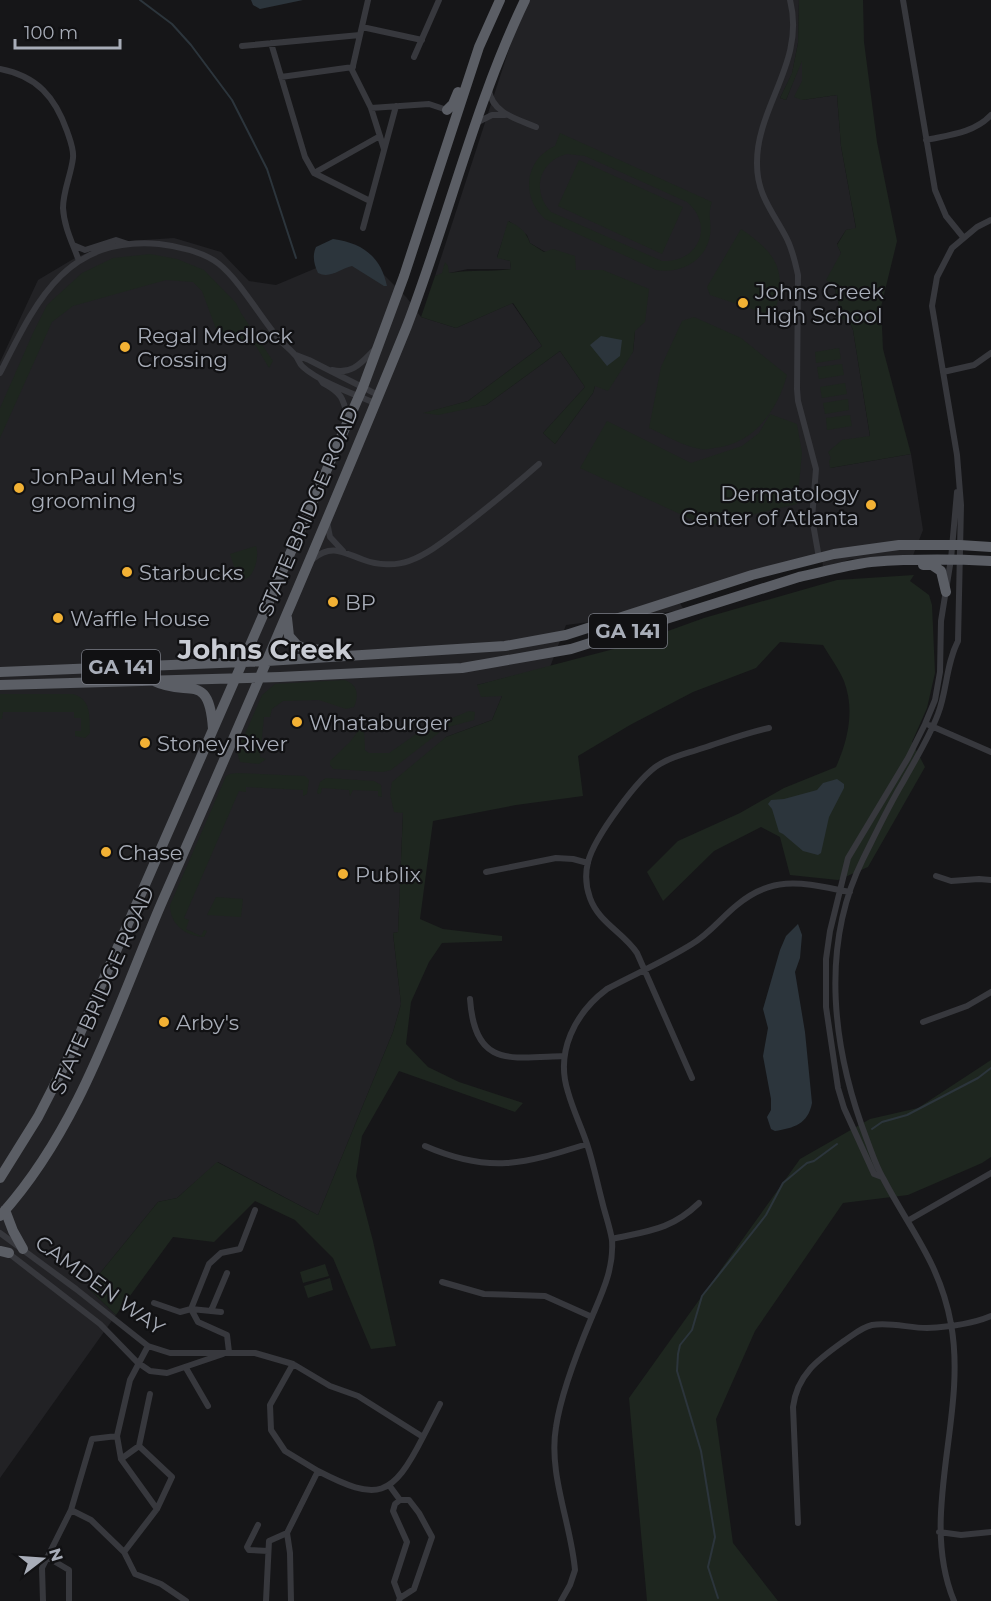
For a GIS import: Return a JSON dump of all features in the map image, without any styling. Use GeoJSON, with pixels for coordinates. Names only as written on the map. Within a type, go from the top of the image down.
{"type":"FeatureCollection","features":[{"type":"Feature","properties":{"kind":"highway","name":"STATE BRIDGE ROAD"},"geometry":{"type":"LineString","coordinates":[[0,1178],[38,1117],[74,1047],[361,392],[404,276],[452,112],[500,0]]}},
{"type":"Feature","properties":{"kind":"highway","name":"STATE BRIDGE ROAD"},"geometry":{"type":"LineString","coordinates":[[3,1213],[37,1168],[64,1123],[104,1045],[150,931],[260,678],[377,399],[426,275],[508,36],[525,0]]}},
{"type":"Feature","properties":{"kind":"highway","name":"GA 141"},"geometry":{"type":"LineString","coordinates":[[0,672],[267,661],[505,646],[566,635],[752,574],[819,558],[899,545],[956,545],[991,548]]}},
{"type":"Feature","properties":{"kind":"highway","name":"GA 141"},"geometry":{"type":"LineString","coordinates":[[0,685],[260,678],[462,668],[571,649],[799,577],[869,562],[956,559],[991,561]]}},
{"type":"Feature","properties":{"kind":"highway"},"geometry":{"type":"LineString","coordinates":[[827,571],[834,573],[932,565],[941,571],[946,592]]}},
{"type":"Feature","properties":{"kind":"highway"},"geometry":{"type":"LineString","coordinates":[[286,614],[287,631],[292,640],[303,648],[321,650],[329,657]]}},
{"type":"Feature","properties":{"kind":"highway"},"geometry":{"type":"LineString","coordinates":[[151,680],[165,687],[192,687],[202,693],[211,707],[213,730]]}},
{"type":"Feature","properties":{"kind":"highway"},"geometry":{"type":"LineString","coordinates":[[3,1213],[23,1249]]}},
{"type":"Feature","properties":{"kind":"street"},"geometry":{"type":"LineString","coordinates":[[368,0],[352,70],[371,108],[384,149]]}},
{"type":"Feature","properties":{"kind":"street"},"geometry":{"type":"LineString","coordinates":[[414,57],[439,0]]}},
{"type":"Feature","properties":{"kind":"street"},"geometry":{"type":"LineString","coordinates":[[790,0],[793,22],[789,58],[761,131],[757,149],[757,166],[762,195],[787,238],[798,274],[797,389],[798,402],[816,469],[812,518],[819,558]]}},
{"type":"Feature","properties":{"kind":"street"},"geometry":{"type":"LineString","coordinates":[[903,0],[938,200],[946,216],[963,237]]}},
{"type":"Feature","properties":{"kind":"street"},"geometry":{"type":"LineString","coordinates":[[362,27],[422,40]]}},
{"type":"Feature","properties":{"kind":"street"},"geometry":{"type":"LineString","coordinates":[[242,46],[360,35]]}},
{"type":"Feature","properties":{"kind":"street"},"geometry":{"type":"LineString","coordinates":[[271,43],[305,157],[314,173],[370,201]]}},
{"type":"Feature","properties":{"kind":"street"},"geometry":{"type":"LineString","coordinates":[[281,77],[353,67]]}},
{"type":"Feature","properties":{"kind":"street"},"geometry":{"type":"LineString","coordinates":[[0,69],[43,88],[62,117],[73,153],[63,206],[66,226],[79,261]]}},
{"type":"Feature","properties":{"kind":"street"},"geometry":{"type":"LineString","coordinates":[[489,90],[493,104],[507,115],[536,127]]}},
{"type":"Feature","properties":{"kind":"street"},"geometry":{"type":"LineString","coordinates":[[371,108],[429,104],[452,112]]}},
{"type":"Feature","properties":{"kind":"street"},"geometry":{"type":"LineString","coordinates":[[363,228],[396,106]]}},
{"type":"Feature","properties":{"kind":"street"},"geometry":{"type":"LineString","coordinates":[[477,122],[492,115],[507,115]]}},
{"type":"Feature","properties":{"kind":"street"},"geometry":{"type":"LineString","coordinates":[[926,140],[973,129],[991,115]]}},
{"type":"Feature","properties":{"kind":"street"},"geometry":{"type":"LineString","coordinates":[[314,173],[380,136]]}},
{"type":"Feature","properties":{"kind":"street"},"geometry":{"type":"LineString","coordinates":[[882,1177],[874,1174],[844,1108],[833,1062],[826,1007],[826,959],[848,858],[928,725],[938,714],[951,655],[958,641],[956,545],[961,506],[959,477],[943,372],[932,318],[933,293],[943,262],[963,237],[991,220]]}},
{"type":"Feature","properties":{"kind":"street"},"geometry":{"type":"LineString","coordinates":[[73,245],[85,250],[116,240],[131,245]]}},
{"type":"Feature","properties":{"kind":"street"},"geometry":{"type":"LineString","coordinates":[[0,373],[34,308],[61,273],[79,261],[111,247],[148,243],[173,246],[219,264],[280,340],[295,355],[300,365],[320,377],[377,399]]}},
{"type":"Feature","properties":{"kind":"street"},"geometry":{"type":"LineString","coordinates":[[324,368],[339,372],[351,370],[377,348]]}},
{"type":"Feature","properties":{"kind":"street"},"geometry":{"type":"LineString","coordinates":[[943,372],[974,365],[991,353]]}},
{"type":"Feature","properties":{"kind":"street"},"geometry":{"type":"LineString","coordinates":[[295,355],[324,368],[361,392]]}},
{"type":"Feature","properties":{"kind":"street"},"geometry":{"type":"LineString","coordinates":[[320,377],[322,383],[338,392],[343,398],[348,418]]}},
{"type":"Feature","properties":{"kind":"street"},"geometry":{"type":"LineString","coordinates":[[308,564],[324,551],[344,552],[365,561],[383,564],[408,562],[438,546],[539,464]]}},
{"type":"Feature","properties":{"kind":"street"},"geometry":{"type":"LineString","coordinates":[[327,518],[330,537],[344,552]]}},
{"type":"Feature","properties":{"kind":"street"},"geometry":{"type":"LineString","coordinates":[[954,1601],[942,1568],[939,1532],[954,1381],[951,1325],[945,1296],[935,1269],[909,1220],[882,1177],[854,1106],[838,1034],[835,998],[839,936],[850,892],[863,859],[928,725],[935,700],[940,672],[941,621],[946,592],[956,559]]}},
{"type":"Feature","properties":{"kind":"street"},"geometry":{"type":"LineString","coordinates":[[928,725],[991,752]]}},
{"type":"Feature","properties":{"kind":"street"},"geometry":{"type":"LineString","coordinates":[[692,1078],[631,944],[606,923],[594,907],[587,886],[588,863],[598,842],[637,784],[652,769],[673,758],[753,731],[769,728]]}},
{"type":"Feature","properties":{"kind":"street"},"geometry":{"type":"LineString","coordinates":[[486,872],[556,858],[588,863]]}},
{"type":"Feature","properties":{"kind":"street"},"geometry":{"type":"LineString","coordinates":[[936,876],[951,881],[991,880]]}},
{"type":"Feature","properties":{"kind":"street"},"geometry":{"type":"LineString","coordinates":[[561,1601],[570,1586],[575,1570],[553,1445],[559,1412],[592,1317],[601,1299],[612,1260],[612,1239],[587,1144],[567,1091],[564,1056],[572,1029],[588,1005],[607,989],[693,943],[738,903],[764,889],[785,883],[806,882],[850,892]]}},
{"type":"Feature","properties":{"kind":"street"},"geometry":{"type":"LineString","coordinates":[[923,1022],[967,1006],[991,992]]}},
{"type":"Feature","properties":{"kind":"street"},"geometry":{"type":"LineString","coordinates":[[470,999],[474,1031],[492,1051],[513,1058],[564,1056]]}},
{"type":"Feature","properties":{"kind":"street"},"geometry":{"type":"LineString","coordinates":[[425,1146],[464,1161],[502,1164],[535,1160],[587,1144]]}},
{"type":"Feature","properties":{"kind":"street"},"geometry":{"type":"LineString","coordinates":[[909,1220],[991,1173]]}},
{"type":"Feature","properties":{"kind":"street"},"geometry":{"type":"LineString","coordinates":[[612,1239],[673,1224],[685,1217],[699,1203]]}},
{"type":"Feature","properties":{"kind":"street"},"geometry":{"type":"LineString","coordinates":[[191,1309],[209,1264],[221,1253],[240,1249],[255,1210]]}},
{"type":"Feature","properties":{"kind":"street","name":"CAMDEN WAY"},"geometry":{"type":"LineString","coordinates":[[0,1233],[148,1346],[171,1353],[229,1352]]}},
{"type":"Feature","properties":{"kind":"street","name":"CAMDEN WAY"},"geometry":{"type":"LineString","coordinates":[[3,1250],[100,1324],[139,1364],[150,1371],[167,1373],[229,1352]]}},
{"type":"Feature","properties":{"kind":"street"},"geometry":{"type":"LineString","coordinates":[[211,1311],[227,1273]]}},
{"type":"Feature","properties":{"kind":"street"},"geometry":{"type":"LineString","coordinates":[[442,1282],[484,1294],[545,1296],[592,1317]]}},
{"type":"Feature","properties":{"kind":"street"},"geometry":{"type":"LineString","coordinates":[[154,1303],[180,1312],[191,1309],[221,1312]]}},
{"type":"Feature","properties":{"kind":"street"},"geometry":{"type":"LineString","coordinates":[[191,1309],[198,1322],[226,1335],[229,1352],[255,1353],[293,1364],[330,1386],[358,1396],[423,1437]]}},
{"type":"Feature","properties":{"kind":"street"},"geometry":{"type":"LineString","coordinates":[[798,1522],[793,1407],[796,1388],[806,1371],[819,1359],[869,1326],[882,1324],[927,1328],[991,1316]]}},
{"type":"Feature","properties":{"kind":"street"},"geometry":{"type":"LineString","coordinates":[[148,1346],[130,1380],[117,1436],[121,1459],[157,1509]]}},
{"type":"Feature","properties":{"kind":"street"},"geometry":{"type":"LineString","coordinates":[[293,1364],[270,1406],[271,1430],[285,1451],[346,1486],[363,1490],[380,1489],[389,1485],[408,1466],[440,1404]]}},
{"type":"Feature","properties":{"kind":"street"},"geometry":{"type":"LineString","coordinates":[[186,1368],[208,1406]]}},
{"type":"Feature","properties":{"kind":"street"},"geometry":{"type":"LineString","coordinates":[[121,1459],[139,1446],[150,1394]]}},
{"type":"Feature","properties":{"kind":"street"},"geometry":{"type":"LineString","coordinates":[[43,1601],[42,1568],[71,1510],[92,1439],[117,1436]]}},
{"type":"Feature","properties":{"kind":"street"},"geometry":{"type":"LineString","coordinates":[[124,1552],[157,1509],[172,1478],[139,1446]]}},
{"type":"Feature","properties":{"kind":"street"},"geometry":{"type":"LineString","coordinates":[[266,1601],[269,1541],[286,1533],[318,1472]]}},
{"type":"Feature","properties":{"kind":"street"},"geometry":{"type":"LineString","coordinates":[[389,1485],[400,1500]]}},
{"type":"Feature","properties":{"kind":"street"},"geometry":{"type":"LineString","coordinates":[[400,1500],[409,1500],[432,1537],[414,1589],[400,1599],[394,1582],[407,1542],[393,1511],[395,1504],[400,1500]]}},
{"type":"Feature","properties":{"kind":"street"},"geometry":{"type":"LineString","coordinates":[[71,1510],[91,1520],[124,1552],[135,1574],[161,1584],[186,1601]]}},
{"type":"Feature","properties":{"kind":"street"},"geometry":{"type":"LineString","coordinates":[[258,1525],[247,1547],[249,1550],[268,1551]]}},
{"type":"Feature","properties":{"kind":"street"},"geometry":{"type":"LineString","coordinates":[[939,1532],[961,1534],[991,1532]]}},
{"type":"Feature","properties":{"kind":"street"},"geometry":{"type":"LineString","coordinates":[[286,1533],[290,1553],[291,1601]]}},
{"type":"Feature","properties":{"kind":"street"},"geometry":{"type":"LineString","coordinates":[[47,1557],[69,1570],[69,1601]]}},
{"type":"Feature","properties":{"kind":"shaded area"},"geometry":{"type":"Polygon","coordinates":[[[251,0],[303,0],[260,9],[253,5],[251,0]]]}},
{"type":"Feature","properties":{"kind":"shaded area"},"geometry":{"type":"Polygon","coordinates":[[[525,0],[799,0],[798,43],[792,74],[780,98],[786,100],[802,59],[802,100],[837,95],[841,146],[856,229],[846,230],[837,244],[841,253],[834,286],[843,319],[848,318],[853,330],[870,437],[831,459],[830,468],[911,454],[923,530],[912,558],[851,559],[823,568],[822,558],[677,598],[684,610],[566,625],[550,667],[477,685],[502,696],[492,720],[446,737],[403,813],[398,932],[393,933],[401,1004],[393,1032],[318,1215],[218,1162],[177,1198],[158,1202],[88,1288],[116,1315],[0,1478],[0,362],[38,280],[75,258],[113,242],[174,238],[221,252],[249,281],[276,285],[359,250],[407,298],[421,317],[456,328],[512,303],[542,346],[468,401],[425,413],[486,405],[560,351],[585,387],[543,433],[555,444],[593,393],[595,386],[633,352],[635,331],[603,270],[576,270],[530,243],[527,235],[509,221],[497,257],[510,261],[511,269],[468,269],[435,276],[525,0]]]}},
{"type":"Feature","properties":{"kind":"shaded area"},"geometry":{"type":"Polygon","coordinates":[[[799,0],[863,0],[864,42],[877,142],[897,241],[881,307],[883,349],[911,454],[830,468],[831,458],[828,452],[842,440],[870,436],[853,330],[848,318],[843,320],[834,286],[826,280],[841,253],[837,245],[846,230],[856,228],[841,146],[837,95],[802,100],[794,97],[802,81],[802,61],[786,100],[780,98],[792,73],[798,43],[799,0]]]}},
{"type":"Feature","properties":{"kind":"shaded area"},"geometry":{"type":"Polygon","coordinates":[[[560,133],[712,202],[708,244],[698,259],[683,268],[656,270],[545,219],[532,201],[529,180],[537,160],[555,146],[560,133]],[[567,154],[557,158],[544,170],[540,186],[541,195],[551,212],[662,261],[675,260],[693,250],[701,232],[700,222],[687,202],[585,156],[567,154]]]}},
{"type":"Feature","properties":{"kind":"shaded area"},"geometry":{"type":"Polygon","coordinates":[[[579,160],[683,207],[662,254],[558,206],[579,160]]]}},
{"type":"Feature","properties":{"kind":"shaded area"},"geometry":{"type":"Polygon","coordinates":[[[508,221],[522,229],[530,243],[544,252],[553,249],[575,256],[576,270],[603,270],[649,289],[645,322],[635,331],[633,352],[608,391],[595,386],[593,393],[555,444],[543,433],[585,387],[560,351],[486,405],[438,415],[423,413],[468,401],[542,346],[513,303],[456,328],[421,317],[435,276],[442,273],[445,262],[449,273],[511,269],[510,261],[497,258],[508,221]]]}},
{"type":"Feature","properties":{"kind":"shaded area"},"geometry":{"type":"Polygon","coordinates":[[[741,229],[763,247],[776,265],[780,288],[773,316],[710,295],[707,287],[741,229]]]}},
{"type":"Feature","properties":{"kind":"shaded area"},"geometry":{"type":"Polygon","coordinates":[[[333,239],[353,244],[369,253],[380,267],[387,286],[352,266],[327,275],[318,273],[314,260],[316,247],[333,239]]]}},
{"type":"Feature","properties":{"kind":"shaded area"},"geometry":{"type":"Polygon","coordinates":[[[150,254],[177,259],[204,270],[236,303],[273,361],[269,368],[256,346],[229,337],[216,329],[202,291],[193,282],[166,280],[73,306],[52,322],[0,438],[0,408],[47,305],[82,273],[113,258],[150,254]]]}},
{"type":"Feature","properties":{"kind":"shaded area"},"geometry":{"type":"Polygon","coordinates":[[[694,317],[741,338],[787,375],[783,389],[770,413],[752,433],[728,445],[707,449],[687,445],[649,428],[661,367],[682,321],[694,317]]]}},
{"type":"Feature","properties":{"kind":"shaded area"},"geometry":{"type":"Polygon","coordinates":[[[601,336],[622,340],[620,356],[607,366],[590,345],[601,336]]]}},
{"type":"Feature","properties":{"kind":"shaded area"},"geometry":{"type":"Polygon","coordinates":[[[839,348],[841,359],[816,363],[815,352],[839,348]]]}},
{"type":"Feature","properties":{"kind":"shaded area"},"geometry":{"type":"Polygon","coordinates":[[[842,364],[844,375],[819,379],[817,367],[842,364]]]}},
{"type":"Feature","properties":{"kind":"shaded area"},"geometry":{"type":"Polygon","coordinates":[[[845,383],[847,394],[822,398],[820,387],[845,383]]]}},
{"type":"Feature","properties":{"kind":"shaded area"},"geometry":{"type":"Polygon","coordinates":[[[848,399],[849,410],[825,414],[823,403],[848,399]]]}},
{"type":"Feature","properties":{"kind":"shaded area"},"geometry":{"type":"Polygon","coordinates":[[[770,414],[797,424],[802,453],[797,504],[706,526],[580,468],[607,421],[691,463],[742,446],[759,433],[770,414]]]}},
{"type":"Feature","properties":{"kind":"shaded area"},"geometry":{"type":"Polygon","coordinates":[[[850,415],[852,426],[827,430],[826,418],[850,415]]]}},
{"type":"Feature","properties":{"kind":"shaded area"},"geometry":{"type":"Polygon","coordinates":[[[256,546],[255,566],[249,577],[239,581],[230,554],[256,546]]]}},
{"type":"Feature","properties":{"kind":"shaded area"},"geometry":{"type":"Polygon","coordinates":[[[914,575],[910,581],[929,595],[932,605],[935,673],[927,708],[912,742],[925,767],[868,867],[838,880],[790,875],[780,837],[761,827],[714,851],[663,901],[647,872],[678,841],[740,813],[784,788],[836,767],[847,736],[849,703],[844,681],[823,645],[780,642],[756,668],[693,692],[630,725],[578,756],[583,796],[516,805],[433,821],[420,919],[443,929],[502,936],[502,941],[442,943],[429,962],[411,1002],[406,1044],[428,1067],[459,1082],[523,1103],[515,1112],[399,1071],[362,1136],[356,1176],[396,1346],[371,1349],[333,1258],[295,1220],[255,1201],[214,1242],[173,1237],[116,1315],[88,1288],[158,1202],[177,1198],[217,1162],[318,1215],[393,1032],[401,1004],[393,933],[398,932],[403,813],[394,812],[390,794],[392,782],[446,737],[492,720],[502,696],[481,697],[477,685],[629,645],[704,618],[837,580],[914,575]]]}},
{"type":"Feature","properties":{"kind":"shaded area"},"geometry":{"type":"Polygon","coordinates":[[[344,680],[355,687],[357,698],[354,707],[346,709],[319,700],[283,701],[272,709],[270,717],[264,717],[260,757],[266,759],[259,764],[240,762],[237,752],[262,695],[275,684],[344,680]]]}},
{"type":"Feature","properties":{"kind":"shaded area"},"geometry":{"type":"Polygon","coordinates":[[[0,694],[73,694],[84,700],[86,704],[90,733],[85,738],[75,736],[75,731],[81,731],[81,718],[74,718],[74,712],[3,712],[2,719],[0,719],[0,694]]]}},
{"type":"Feature","properties":{"kind":"shaded area"},"geometry":{"type":"Polygon","coordinates":[[[469,711],[475,712],[474,720],[445,728],[391,770],[383,772],[333,769],[330,765],[330,761],[349,743],[362,726],[370,728],[364,731],[365,750],[369,753],[389,753],[419,732],[469,711]]]}},
{"type":"Feature","properties":{"kind":"shaded area"},"geometry":{"type":"Polygon","coordinates":[[[237,773],[305,776],[309,780],[307,794],[303,796],[303,790],[246,787],[246,792],[239,791],[184,918],[189,920],[186,929],[201,936],[204,930],[207,931],[204,937],[197,936],[180,928],[173,918],[170,905],[226,776],[237,773]]]}},
{"type":"Feature","properties":{"kind":"shaded area"},"geometry":{"type":"Polygon","coordinates":[[[326,778],[374,781],[381,785],[382,797],[378,796],[378,791],[353,790],[350,796],[349,790],[322,788],[321,793],[318,794],[320,782],[326,778]]]}},
{"type":"Feature","properties":{"kind":"shaded area"},"geometry":{"type":"Polygon","coordinates":[[[837,779],[844,784],[844,788],[829,817],[821,853],[818,855],[803,851],[779,832],[772,809],[768,804],[771,800],[817,790],[823,783],[837,779]]]}},
{"type":"Feature","properties":{"kind":"shaded area"},"geometry":{"type":"Polygon","coordinates":[[[216,897],[243,899],[241,917],[207,915],[216,897]]]}},
{"type":"Feature","properties":{"kind":"shaded area"},"geometry":{"type":"Polygon","coordinates":[[[798,924],[802,935],[800,958],[795,972],[805,1032],[812,1103],[807,1116],[799,1124],[775,1131],[771,1129],[767,1117],[771,1110],[771,1099],[763,1056],[768,1028],[763,1009],[780,950],[786,936],[798,924]]]}},
{"type":"Feature","properties":{"kind":"shaded area"},"geometry":{"type":"Polygon","coordinates":[[[991,1060],[991,1157],[908,1195],[843,1203],[755,1331],[716,1419],[733,1543],[778,1601],[647,1601],[629,1398],[800,1159],[870,1119],[918,1108],[991,1060]]]}},
{"type":"Feature","properties":{"kind":"shaded area"},"geometry":{"type":"Polygon","coordinates":[[[325,1264],[329,1276],[303,1283],[300,1272],[325,1264]]]}},
{"type":"Feature","properties":{"kind":"shaded area"},"geometry":{"type":"Polygon","coordinates":[[[330,1278],[333,1290],[308,1298],[304,1286],[330,1278]]]}},
{"type":"Feature","properties":{"kind":"waterway"},"geometry":{"type":"LineString","coordinates":[[140,0],[172,24],[191,45],[232,100],[267,169],[296,258]]}},
{"type":"Feature","properties":{"kind":"waterway"},"geometry":{"type":"LineString","coordinates":[[872,1129],[882,1122],[907,1115],[978,1078],[991,1068]]}},
{"type":"Feature","properties":{"kind":"waterway"},"geometry":{"type":"LineString","coordinates":[[718,1598],[708,1567],[715,1537],[701,1451],[677,1371],[680,1345],[692,1330],[702,1296],[766,1215],[783,1183],[807,1163],[814,1161],[837,1144]]}},
{"type":"Feature","properties":{"kind":"place","name":"Johns Creek High School"},"geometry":{"type":"Point","coordinates":[743,303]}},
{"type":"Feature","properties":{"kind":"place","name":"Regal Medlock Crossing"},"geometry":{"type":"Point","coordinates":[125,347]}},
{"type":"Feature","properties":{"kind":"place","name":"JonPaul Men's grooming"},"geometry":{"type":"Point","coordinates":[19,488]}},
{"type":"Feature","properties":{"kind":"place","name":"Dermatology Center of Atlanta"},"geometry":{"type":"Point","coordinates":[871,505]}},
{"type":"Feature","properties":{"kind":"place","name":"Starbucks"},"geometry":{"type":"Point","coordinates":[127,572]}},
{"type":"Feature","properties":{"kind":"place","name":"BP"},"geometry":{"type":"Point","coordinates":[333,602]}},
{"type":"Feature","properties":{"kind":"place","name":"Waffle House"},"geometry":{"type":"Point","coordinates":[58,618]}},
{"type":"Feature","properties":{"kind":"place","name":"Whataburger"},"geometry":{"type":"Point","coordinates":[297,722]}},
{"type":"Feature","properties":{"kind":"place","name":"Stoney River"},"geometry":{"type":"Point","coordinates":[145,743]}},
{"type":"Feature","properties":{"kind":"place","name":"Chase"},"geometry":{"type":"Point","coordinates":[106,852]}},
{"type":"Feature","properties":{"kind":"place","name":"Publix"},"geometry":{"type":"Point","coordinates":[343,874]}},
{"type":"Feature","properties":{"kind":"place","name":"Arby's"},"geometry":{"type":"Point","coordinates":[164,1022]}},
{"type":"Feature","properties":{"kind":"district","name":"Johns Creek"},"geometry":{"type":"Point","coordinates":[265,649]}}]}
